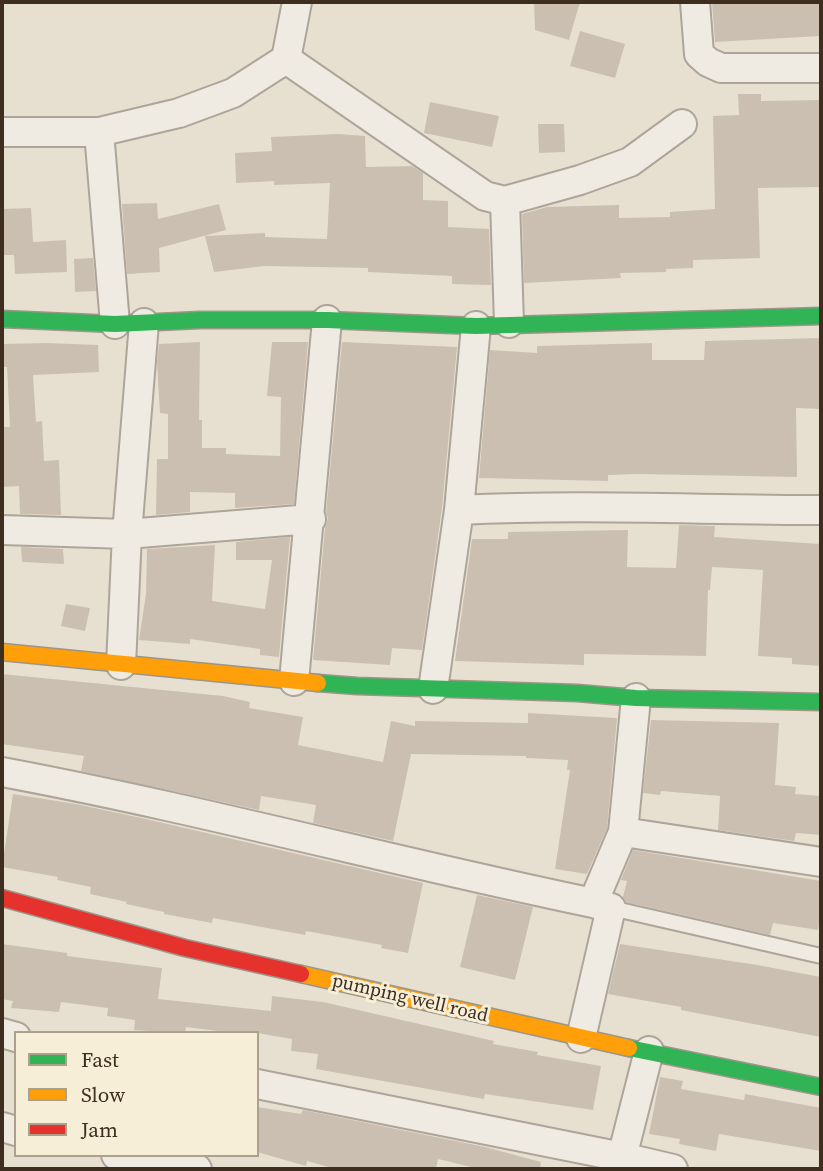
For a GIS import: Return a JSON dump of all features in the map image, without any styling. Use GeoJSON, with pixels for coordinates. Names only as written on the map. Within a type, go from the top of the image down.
{"type":"FeatureCollection","features":[{"type":"Feature","properties":{"kind":"street"},"geometry":{"type":"LineString","coordinates":[[2,132],[99,132],[179,113],[233,93],[285,59],[297,2]]}},
{"type":"Feature","properties":{"kind":"street"},"geometry":{"type":"LineString","coordinates":[[695,2],[699,54],[708,62],[721,68],[821,68]]}},
{"type":"Feature","properties":{"kind":"street"},"geometry":{"type":"LineString","coordinates":[[285,59],[485,195],[505,201],[580,180],[630,162],[681,124]]}},
{"type":"Feature","properties":{"kind":"street"},"geometry":{"type":"LineString","coordinates":[[99,132],[115,324]]}},
{"type":"Feature","properties":{"kind":"street"},"geometry":{"type":"LineString","coordinates":[[505,201],[509,323]]}},
{"type":"Feature","properties":{"kind":"street"},"geometry":{"type":"LineString","coordinates":[[2,319],[115,324],[200,320],[327,320],[476,326],[821,316]]}},
{"type":"Feature","properties":{"kind":"street"},"geometry":{"type":"LineString","coordinates":[[295,681],[327,320]]}},
{"type":"Feature","properties":{"kind":"street"},"geometry":{"type":"LineString","coordinates":[[121,665],[127,534],[144,323]]}},
{"type":"Feature","properties":{"kind":"street"},"geometry":{"type":"LineString","coordinates":[[433,689],[459,510],[476,326]]}},
{"type":"Feature","properties":{"kind":"street"},"geometry":{"type":"LineString","coordinates":[[459,510],[546,506],[821,510]]}},
{"type":"Feature","properties":{"kind":"street"},"geometry":{"type":"LineString","coordinates":[[2,530],[127,534],[311,519]]}},
{"type":"Feature","properties":{"kind":"street"},"geometry":{"type":"LineString","coordinates":[[2,652],[295,681],[636,698],[821,702]]}},
{"type":"Feature","properties":{"kind":"street"},"geometry":{"type":"LineString","coordinates":[[581,1038],[602,905],[623,832],[636,698]]}},
{"type":"Feature","properties":{"kind":"street"},"geometry":{"type":"LineString","coordinates":[[2,772],[121,794],[466,876],[602,905]]}},
{"type":"Feature","properties":{"kind":"street"},"geometry":{"type":"LineString","coordinates":[[623,832],[821,862]]}},
{"type":"Feature","properties":{"kind":"street","name":"pumping well road"},"geometry":{"type":"LineString","coordinates":[[2,898],[186,948],[581,1038],[821,1087]]}},
{"type":"Feature","properties":{"kind":"street"},"geometry":{"type":"LineString","coordinates":[[621,1163],[649,1051]]}},
{"type":"Feature","properties":{"kind":"street"},"geometry":{"type":"LineString","coordinates":[[259,1084],[621,1163],[673,1169]]}},
{"type":"Feature","properties":{"kind":"street"},"geometry":{"type":"LineString","coordinates":[[128,1157],[197,1169]]}},
{"type":"Feature","properties":{"kind":"lane"},"geometry":{"type":"LineString","coordinates":[[602,905],[821,956]]}},
{"type":"Feature","properties":{"kind":"building"},"geometry":{"type":"Polygon","coordinates":[[[534,2],[580,2],[569,40],[535,30],[534,2]]]}},
{"type":"Feature","properties":{"kind":"building"},"geometry":{"type":"Polygon","coordinates":[[[712,2],[821,2],[821,36],[715,42],[712,2]]]}},
{"type":"Feature","properties":{"kind":"building"},"geometry":{"type":"Polygon","coordinates":[[[580,31],[625,44],[615,78],[570,66],[580,31]]]}},
{"type":"Feature","properties":{"kind":"building"},"geometry":{"type":"Polygon","coordinates":[[[738,94],[761,94],[761,101],[821,100],[821,187],[758,188],[760,258],[693,260],[693,268],[666,269],[666,272],[620,273],[621,278],[524,283],[522,214],[547,207],[619,205],[619,218],[670,217],[670,212],[715,209],[713,116],[739,115],[738,94]]]}},
{"type":"Feature","properties":{"kind":"building"},"geometry":{"type":"Polygon","coordinates":[[[430,102],[499,116],[492,147],[424,133],[430,102]]]}},
{"type":"Feature","properties":{"kind":"building"},"geometry":{"type":"Polygon","coordinates":[[[538,124],[564,124],[565,152],[539,153],[538,124]]]}},
{"type":"Feature","properties":{"kind":"building"},"geometry":{"type":"Polygon","coordinates":[[[338,134],[365,136],[366,167],[412,166],[423,173],[423,200],[448,201],[448,227],[489,229],[491,285],[452,284],[452,276],[368,272],[368,268],[264,266],[214,272],[205,236],[265,233],[265,237],[327,239],[330,183],[236,183],[235,153],[272,151],[271,137],[338,134]]]}},
{"type":"Feature","properties":{"kind":"building"},"geometry":{"type":"Polygon","coordinates":[[[157,203],[158,219],[219,204],[226,230],[159,248],[160,272],[127,274],[122,204],[157,203]]]}},
{"type":"Feature","properties":{"kind":"building"},"geometry":{"type":"Polygon","coordinates":[[[31,208],[33,242],[66,240],[67,272],[15,274],[14,255],[2,255],[2,209],[31,208]]]}},
{"type":"Feature","properties":{"kind":"building"},"geometry":{"type":"Polygon","coordinates":[[[93,258],[96,291],[75,292],[74,259],[93,258]]]}},
{"type":"Feature","properties":{"kind":"building"},"geometry":{"type":"Polygon","coordinates":[[[821,338],[821,409],[796,408],[797,477],[638,474],[608,475],[608,481],[479,478],[490,350],[537,353],[537,346],[652,343],[652,360],[704,360],[705,341],[821,338]]]}},
{"type":"Feature","properties":{"kind":"building"},"geometry":{"type":"Polygon","coordinates":[[[200,342],[199,420],[202,420],[202,448],[226,448],[226,454],[280,456],[281,397],[267,396],[272,342],[308,342],[294,504],[235,508],[235,493],[190,492],[190,512],[156,515],[157,459],[168,459],[168,414],[160,413],[157,363],[159,344],[200,342]]]}},
{"type":"Feature","properties":{"kind":"building"},"geometry":{"type":"Polygon","coordinates":[[[342,342],[457,347],[442,508],[422,650],[392,648],[390,665],[313,660],[342,342]]]}},
{"type":"Feature","properties":{"kind":"building"},"geometry":{"type":"Polygon","coordinates":[[[2,344],[98,345],[99,372],[33,375],[36,422],[42,421],[44,461],[59,460],[61,515],[20,514],[19,486],[2,487],[2,427],[10,427],[7,367],[2,367],[2,344]]]}},
{"type":"Feature","properties":{"kind":"building"},"geometry":{"type":"Polygon","coordinates":[[[679,525],[715,526],[714,537],[821,544],[821,666],[792,664],[792,658],[758,656],[763,570],[712,567],[708,590],[706,656],[584,654],[584,665],[455,661],[472,539],[508,539],[508,532],[628,530],[627,567],[676,568],[679,525]]]}},
{"type":"Feature","properties":{"kind":"building"},"geometry":{"type":"Polygon","coordinates":[[[290,537],[279,657],[260,655],[260,649],[190,639],[190,644],[139,640],[146,594],[147,549],[215,545],[212,601],[265,609],[272,560],[236,560],[236,542],[290,537]]]}},
{"type":"Feature","properties":{"kind":"building"},"geometry":{"type":"Polygon","coordinates":[[[21,547],[63,549],[64,564],[22,562],[21,547]]]}},
{"type":"Feature","properties":{"kind":"building"},"geometry":{"type":"Polygon","coordinates":[[[66,604],[90,608],[85,631],[61,626],[66,604]]]}},
{"type":"Feature","properties":{"kind":"building"},"geometry":{"type":"Polygon","coordinates":[[[2,674],[223,696],[250,702],[249,708],[303,717],[298,745],[383,762],[391,721],[415,726],[415,721],[528,723],[528,713],[617,718],[607,828],[587,874],[555,869],[570,770],[567,770],[568,760],[526,756],[411,754],[393,841],[313,823],[316,805],[261,796],[259,810],[81,771],[84,756],[2,744],[2,674]]]}},
{"type":"Feature","properties":{"kind":"building"},"geometry":{"type":"Polygon","coordinates":[[[651,720],[779,723],[775,785],[796,787],[795,794],[821,796],[821,835],[796,833],[794,841],[718,830],[720,796],[661,791],[660,795],[643,793],[651,720]]]}},
{"type":"Feature","properties":{"kind":"building"},"geometry":{"type":"Polygon","coordinates":[[[13,794],[146,819],[423,883],[408,953],[381,948],[382,945],[306,931],[305,935],[213,918],[212,923],[164,914],[90,894],[91,887],[57,880],[58,877],[2,867],[13,794]]]}},
{"type":"Feature","properties":{"kind":"building"},"geometry":{"type":"Polygon","coordinates":[[[633,850],[821,881],[818,930],[773,923],[770,935],[626,902],[623,897],[627,881],[621,880],[633,850]]]}},
{"type":"Feature","properties":{"kind":"building"},"geometry":{"type":"Polygon","coordinates":[[[477,895],[533,907],[515,980],[460,967],[477,895]]]}},
{"type":"Feature","properties":{"kind":"building"},"geometry":{"type":"Polygon","coordinates":[[[2,944],[67,953],[67,956],[162,968],[158,999],[271,1011],[272,996],[323,1002],[494,1041],[493,1044],[538,1052],[537,1055],[601,1066],[593,1110],[485,1094],[484,1099],[316,1069],[318,1054],[291,1051],[292,1039],[259,1033],[259,1031],[218,1031],[186,1027],[185,1031],[134,1030],[135,1020],[107,1016],[108,1008],[61,1002],[59,1012],[11,1008],[13,1001],[2,999],[2,944]]]}},
{"type":"Feature","properties":{"kind":"building"},"geometry":{"type":"Polygon","coordinates":[[[620,944],[821,977],[821,1037],[608,994],[620,944]]]}},
{"type":"Feature","properties":{"kind":"building"},"geometry":{"type":"Polygon","coordinates":[[[660,1077],[683,1081],[681,1089],[744,1100],[745,1094],[821,1108],[821,1151],[719,1134],[716,1151],[679,1144],[680,1139],[649,1134],[660,1077]]]}},
{"type":"Feature","properties":{"kind":"building"},"geometry":{"type":"Polygon","coordinates":[[[259,1107],[301,1114],[303,1110],[485,1147],[541,1162],[540,1169],[479,1169],[438,1159],[436,1169],[336,1169],[307,1161],[306,1166],[259,1153],[259,1107]]]}},
{"type":"Feature","properties":{"kind":"traffic: fast"},"geometry":{"type":"LineString","coordinates":[[2,319],[115,324],[200,320],[327,320],[476,326],[821,316]]}},
{"type":"Feature","properties":{"kind":"traffic: fast"},"geometry":{"type":"LineString","coordinates":[[318,683],[577,693],[636,698],[821,702]]}},
{"type":"Feature","properties":{"kind":"traffic: fast"},"geometry":{"type":"LineString","coordinates":[[629,1048],[821,1087]]}},
{"type":"Feature","properties":{"kind":"traffic: slow"},"geometry":{"type":"LineString","coordinates":[[2,652],[318,683]]}},
{"type":"Feature","properties":{"kind":"traffic: slow"},"geometry":{"type":"LineString","coordinates":[[301,974],[629,1048]]}},
{"type":"Feature","properties":{"kind":"traffic: jam"},"geometry":{"type":"LineString","coordinates":[[2,898],[185,948],[301,974]]}}]}
